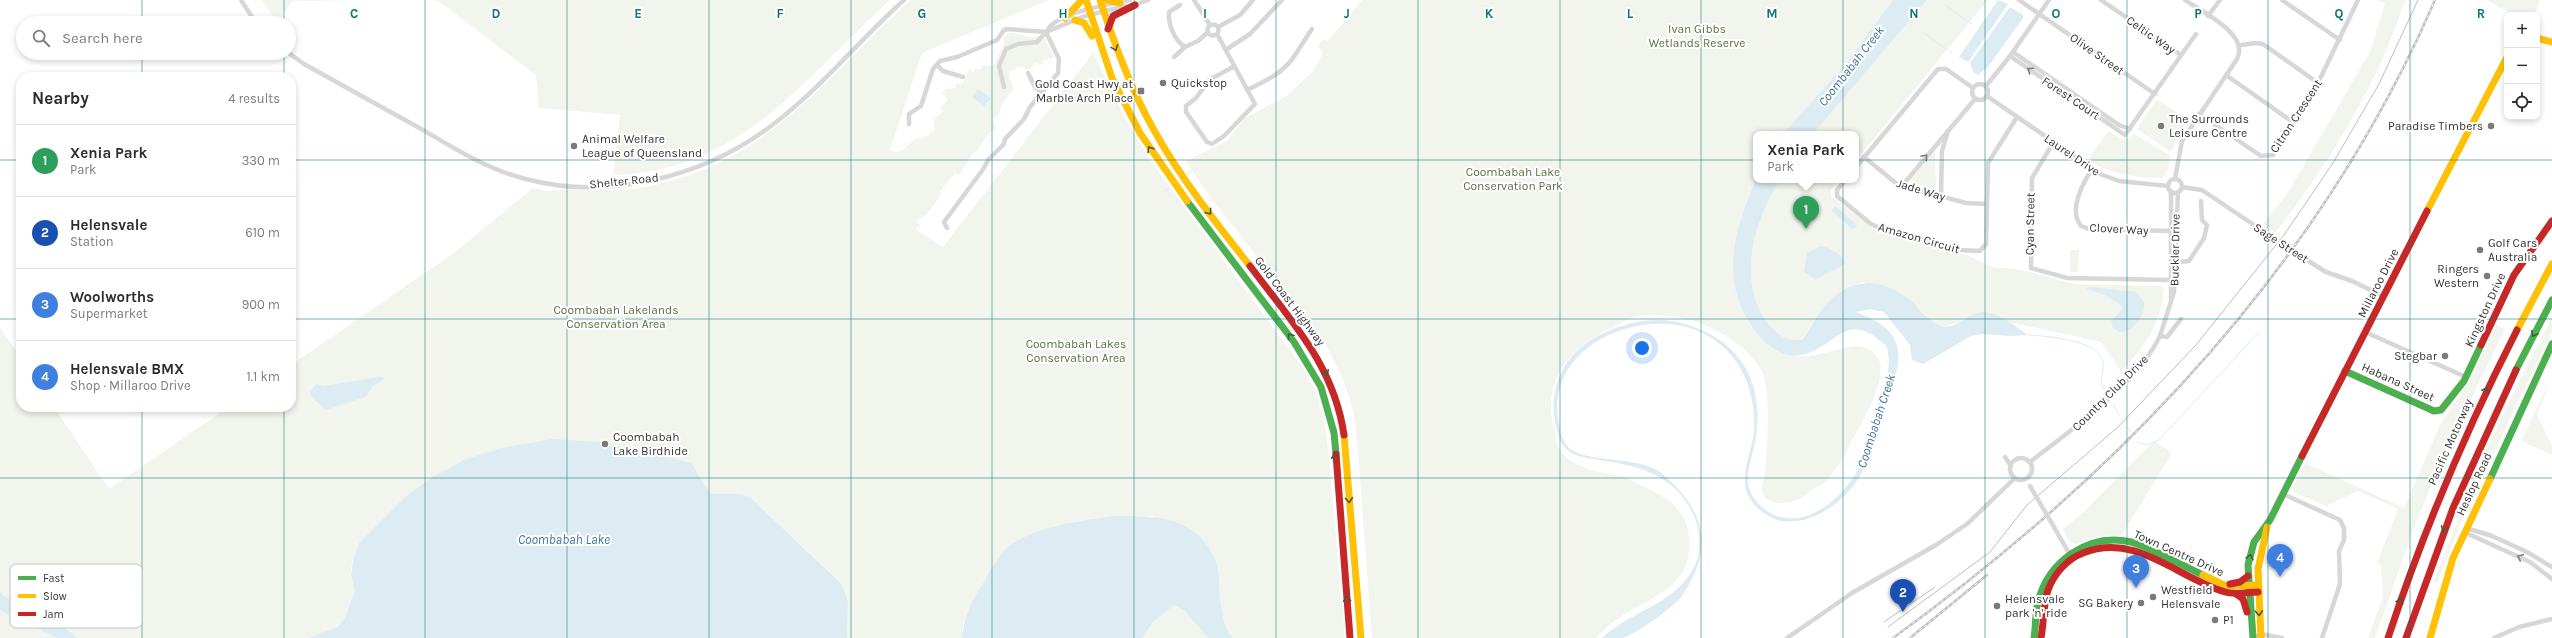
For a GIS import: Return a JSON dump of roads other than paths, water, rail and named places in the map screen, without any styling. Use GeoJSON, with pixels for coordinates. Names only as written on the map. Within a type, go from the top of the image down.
{"type":"FeatureCollection","features":[{"type":"Feature","properties":{"kind":"main road"},"geometry":{"type":"LineString","coordinates":[[1066,18],[1082,0]]}},
{"type":"Feature","properties":{"kind":"main road","name":"Gold Coast Highway"},"geometry":{"type":"LineString","coordinates":[[1086,0],[1089,13],[1124,105],[1177,188],[1294,342],[1314,373],[1326,401],[1334,433],[1350,638]]}},
{"type":"Feature","properties":{"kind":"main road"},"geometry":{"type":"LineString","coordinates":[[1107,0],[1120,3]]}},
{"type":"Feature","properties":{"kind":"main road"},"geometry":{"type":"LineString","coordinates":[[1108,30],[1112,16],[1132,2]]}},
{"type":"Feature","properties":{"kind":"main road","name":"Gold Coast Highway"},"geometry":{"type":"LineString","coordinates":[[1102,6],[1108,30],[1142,109],[1180,173],[1306,340],[1324,369],[1334,392],[1342,420],[1346,448],[1361,638]]}},
{"type":"Feature","properties":{"kind":"main road"},"geometry":{"type":"LineString","coordinates":[[1075,20],[1084,24],[1089,29],[1124,105]]}},
{"type":"Feature","properties":{"kind":"main road"},"geometry":{"type":"LineString","coordinates":[[2540,39],[2552,42]]}},
{"type":"Feature","properties":{"kind":"main road","name":"Millaroo Drive"},"geometry":{"type":"LineString","coordinates":[[2261,636],[2258,589],[2259,550],[2270,520],[2383,296],[2504,63]]}},
{"type":"Feature","properties":{"kind":"main road","name":"Kingston Drive"},"geometry":{"type":"LineString","coordinates":[[2441,410],[2466,377],[2508,285],[2529,251],[2552,221]]}},
{"type":"Feature","properties":{"kind":"main road","name":"Pacific Motorway"},"geometry":{"type":"LineString","coordinates":[[2388,638],[2416,556],[2462,442],[2493,376],[2552,264]]}},
{"type":"Feature","properties":{"kind":"main road"},"geometry":{"type":"LineString","coordinates":[[2406,638],[2431,562],[2479,444],[2552,300]]}},
{"type":"Feature","properties":{"kind":"main road","name":"Heslop Road"},"geometry":{"type":"LineString","coordinates":[[2430,638],[2442,590],[2465,530],[2552,344]]}},
{"type":"Feature","properties":{"kind":"main road","name":"Habana Street"},"geometry":{"type":"LineString","coordinates":[[2345,371],[2434,411],[2441,410]]}},
{"type":"Feature","properties":{"kind":"main road","name":"Millaroo Drive"},"geometry":{"type":"LineString","coordinates":[[2253,636],[2248,565],[2254,542],[2270,520]]}},
{"type":"Feature","properties":{"kind":"main road","name":"Town Centre Drive"},"geometry":{"type":"LineString","coordinates":[[2034,638],[2038,601],[2045,582],[2057,562],[2094,542],[2120,540],[2143,547],[2224,586],[2258,589]]}},
{"type":"Feature","properties":{"kind":"main road","name":"Town Centre Drive"},"geometry":{"type":"LineString","coordinates":[[2041,638],[2046,598],[2051,582],[2070,556],[2098,547],[2126,547],[2223,591],[2234,593],[2249,589]]}},
{"type":"Feature","properties":{"kind":"main road"},"geometry":{"type":"LineString","coordinates":[[2191,570],[2201,577],[2202,581]]}},
{"type":"Feature","properties":{"kind":"main road"},"geometry":{"type":"LineString","coordinates":[[2224,586],[2240,582],[2248,576]]}},
{"type":"Feature","properties":{"kind":"main road"},"geometry":{"type":"LineString","coordinates":[[2234,593],[2241,595],[2245,602],[2249,628],[2253,636]]}},
{"type":"Feature","properties":{"kind":"street"},"geometry":{"type":"LineString","coordinates":[[241,0],[251,16]]}},
{"type":"Feature","properties":{"kind":"street","name":"Shelter Road"},"geometry":{"type":"LineString","coordinates":[[296,58],[304,64],[490,166],[526,179],[569,185],[609,185],[679,174],[742,146],[768,128],[801,101],[873,27],[904,0]]}},
{"type":"Feature","properties":{"kind":"street"},"geometry":{"type":"LineString","coordinates":[[1102,6],[1148,0]]}},
{"type":"Feature","properties":{"kind":"street"},"geometry":{"type":"LineString","coordinates":[[1194,0],[1210,25],[1218,27],[1240,15],[1253,0]]}},
{"type":"Feature","properties":{"kind":"street"},"geometry":{"type":"LineString","coordinates":[[1227,49],[1250,34],[1282,0]]}},
{"type":"Feature","properties":{"kind":"street","name":"Olive Street"},"geometry":{"type":"LineString","coordinates":[[2019,0],[2155,94]]}},
{"type":"Feature","properties":{"kind":"street"},"geometry":{"type":"LineString","coordinates":[[1975,99],[1983,100],[1987,96],[1986,86],[2013,52],[2049,0]]}},
{"type":"Feature","properties":{"kind":"street","name":"Celtic Way"},"geometry":{"type":"LineString","coordinates":[[2101,0],[2181,56]]}},
{"type":"Feature","properties":{"kind":"street"},"geometry":{"type":"LineString","coordinates":[[2175,179],[2182,141],[2240,55],[2241,45],[2232,33],[2184,0]]}},
{"type":"Feature","properties":{"kind":"street"},"geometry":{"type":"LineString","coordinates":[[2208,16],[2220,0]]}},
{"type":"Feature","properties":{"kind":"street"},"geometry":{"type":"LineString","coordinates":[[2282,0],[2340,40]]}},
{"type":"Feature","properties":{"kind":"street","name":"Citron Crescent"},"geometry":{"type":"LineString","coordinates":[[2199,114],[2264,157],[2274,154],[2318,83],[2358,0]]}},
{"type":"Feature","properties":{"kind":"street"},"geometry":{"type":"LineString","coordinates":[[909,124],[909,114],[921,106],[933,69],[945,58],[957,57],[998,40],[1004,30],[1007,29],[1018,28],[1033,32],[1046,31],[1075,20],[1102,6],[1132,2]]}},
{"type":"Feature","properties":{"kind":"street"},"geometry":{"type":"LineString","coordinates":[[1180,5],[1169,12],[1169,20],[1179,43],[1185,47]]}},
{"type":"Feature","properties":{"kind":"street"},"geometry":{"type":"LineString","coordinates":[[1004,87],[999,66],[1006,49],[1018,44],[1037,42],[1050,26],[1066,18],[1089,13]]}},
{"type":"Feature","properties":{"kind":"street"},"geometry":{"type":"LineString","coordinates":[[1174,57],[1185,47],[1198,41],[1208,32],[1210,25]]}},
{"type":"Feature","properties":{"kind":"street"},"geometry":{"type":"LineString","coordinates":[[1218,27],[1217,34],[1227,49],[1233,67],[1255,104],[1224,136],[1212,144],[1207,142],[1186,112],[1186,106],[1196,98],[1209,80],[1233,67]]}},
{"type":"Feature","properties":{"kind":"street"},"geometry":{"type":"LineString","coordinates":[[948,228],[944,222],[955,205],[964,196],[988,160],[1004,144],[1005,139],[1024,119],[1042,92],[1058,73],[1060,67],[1059,58],[1046,31]]}},
{"type":"Feature","properties":{"kind":"street"},"geometry":{"type":"LineString","coordinates":[[1247,90],[1270,78],[1295,56],[1311,31],[1314,38]]}},
{"type":"Feature","properties":{"kind":"street"},"geometry":{"type":"LineString","coordinates":[[1208,32],[1211,35],[1217,34]]}},
{"type":"Feature","properties":{"kind":"street"},"geometry":{"type":"LineString","coordinates":[[2130,129],[2196,34]]}},
{"type":"Feature","properties":{"kind":"street"},"geometry":{"type":"LineString","coordinates":[[2241,45],[2256,43],[2263,44],[2318,83]]}},
{"type":"Feature","properties":{"kind":"street","name":"Forest Court"},"geometry":{"type":"LineString","coordinates":[[2010,56],[2122,134],[2125,134],[2130,129],[2119,125],[2013,52]]}},
{"type":"Feature","properties":{"kind":"street"},"geometry":{"type":"LineString","coordinates":[[937,65],[943,71],[964,77]]}},
{"type":"Feature","properties":{"kind":"street"},"geometry":{"type":"LineString","coordinates":[[1859,163],[1938,69],[1946,69],[1972,88]]}},
{"type":"Feature","properties":{"kind":"street"},"geometry":{"type":"LineString","coordinates":[[1028,73],[1035,87],[1042,92]]}},
{"type":"Feature","properties":{"kind":"street"},"geometry":{"type":"LineString","coordinates":[[2226,76],[2294,123]]}},
{"type":"Feature","properties":{"kind":"street"},"geometry":{"type":"LineString","coordinates":[[1972,88],[1978,84],[1986,86]]}},
{"type":"Feature","properties":{"kind":"street"},"geometry":{"type":"LineString","coordinates":[[1972,88],[1972,94],[1975,99]]}},
{"type":"Feature","properties":{"kind":"street","name":"Laurel Drive"},"geometry":{"type":"LineString","coordinates":[[1987,96],[2092,169],[2119,181],[2168,186]]}},
{"type":"Feature","properties":{"kind":"street"},"geometry":{"type":"LineString","coordinates":[[1902,186],[1975,99]]}},
{"type":"Feature","properties":{"kind":"street","name":"Amazon Circuit"},"geometry":{"type":"LineString","coordinates":[[1843,183],[1837,190],[1837,196],[1871,224],[1959,250],[1980,251],[1986,246],[1989,159],[2017,117]]}},
{"type":"Feature","properties":{"kind":"street"},"geometry":{"type":"LineString","coordinates":[[1941,196],[1942,151],[1949,130]]}},
{"type":"Feature","properties":{"kind":"street","name":"Cyan Street"},"geometry":{"type":"LineString","coordinates":[[2053,143],[2032,178],[2031,268],[2067,278],[2170,280]]}},
{"type":"Feature","properties":{"kind":"street","name":"Jade Way"},"geometry":{"type":"LineString","coordinates":[[1864,157],[1893,182],[1902,186],[1968,204],[1987,204]]}},
{"type":"Feature","properties":{"kind":"street","name":"Clover Way"},"geometry":{"type":"LineString","coordinates":[[2092,169],[2078,194],[2078,219],[2081,226],[2089,229],[2171,231]]}},
{"type":"Feature","properties":{"kind":"street"},"geometry":{"type":"LineString","coordinates":[[2175,179],[2181,182],[2182,187],[2178,192],[2171,192],[2168,186],[2169,182],[2175,179]]}},
{"type":"Feature","properties":{"kind":"street","name":"Sage Street"},"geometry":{"type":"LineString","coordinates":[[2182,187],[2202,190],[2326,272],[2352,281],[2383,296]]}},
{"type":"Feature","properties":{"kind":"street","name":"Buckler Drive"},"geometry":{"type":"LineString","coordinates":[[2160,336],[2174,292],[2171,192]]}},
{"type":"Feature","properties":{"kind":"street","name":"Buckler Drive"},"geometry":{"type":"LineString","coordinates":[[2170,307],[2170,280],[2173,263],[2178,192]]}},
{"type":"Feature","properties":{"kind":"street"},"geometry":{"type":"LineString","coordinates":[[2173,263],[2187,262],[2191,259],[2204,238],[2207,225],[2202,220],[2202,201]]}},
{"type":"Feature","properties":{"kind":"street","name":"Country Club Drive"},"geometry":{"type":"LineString","coordinates":[[2030,462],[2075,428],[2116,390],[2145,360],[2160,336],[2167,337],[2181,319]]}},
{"type":"Feature","properties":{"kind":"street"},"geometry":{"type":"LineString","coordinates":[[2365,332],[2466,377]]}},
{"type":"Feature","properties":{"kind":"street"},"geometry":{"type":"LineString","coordinates":[[2006,487],[2011,473],[2012,464],[2022,458],[2030,462],[2031,472],[2025,479]]}},
{"type":"Feature","properties":{"kind":"street"},"geometry":{"type":"LineString","coordinates":[[2011,473],[2015,478],[2025,479],[2030,486],[2070,556]]}},
{"type":"Feature","properties":{"kind":"street"},"geometry":{"type":"LineString","coordinates":[[1787,638],[1846,597],[1961,528],[2015,478]]}},
{"type":"Feature","properties":{"kind":"street"},"geometry":{"type":"LineString","coordinates":[[2283,494],[2340,520],[2344,528],[2344,540],[2339,551],[2340,584],[2322,638]]}},
{"type":"Feature","properties":{"kind":"street"},"geometry":{"type":"LineString","coordinates":[[2465,530],[2492,536],[2542,560],[2552,567]]}},
{"type":"Feature","properties":{"kind":"street"},"geometry":{"type":"LineString","coordinates":[[2465,530],[2538,567],[2552,579]]}},
{"type":"Feature","properties":{"kind":"street"},"geometry":{"type":"LineString","coordinates":[[2538,567],[2542,560]]}},
{"type":"Feature","properties":{"kind":"street"},"geometry":{"type":"LineString","coordinates":[[2494,638],[2519,627],[2552,619]]}},
{"type":"Feature","properties":{"kind":"street"},"geometry":{"type":"LineString","coordinates":[[2253,636],[2282,638]]}},
{"type":"Feature","properties":{"kind":"water","name":"Coombabah Creek"},"geometry":{"type":"Polygon","coordinates":[[[1893,0],[1927,0],[1816,131],[1786,131],[1846,64],[1893,0]]]}},
{"type":"Feature","properties":{"kind":"water"},"geometry":{"type":"Polygon","coordinates":[[[1998,0],[2008,4],[1968,62],[1959,57],[1998,0]]]}},
{"type":"Feature","properties":{"kind":"water"},"geometry":{"type":"Polygon","coordinates":[[[2010,7],[2023,15],[2023,18],[1988,67],[1978,75],[1973,72],[1970,63],[2010,7]]]}},
{"type":"Feature","properties":{"kind":"water"},"geometry":{"type":"Polygon","coordinates":[[[978,89],[991,98],[984,106],[972,97],[978,89]]]}},
{"type":"Feature","properties":{"kind":"water"},"geometry":{"type":"Polygon","coordinates":[[[1754,183],[1778,183],[1763,213],[1756,232],[1752,251],[1751,270],[1753,289],[1758,307],[1775,331],[1786,338],[1802,340],[1829,301],[1850,287],[1873,283],[1897,291],[1909,299],[1932,321],[1942,326],[1952,326],[1972,315],[1982,312],[1995,314],[2001,317],[2028,335],[2010,336],[1981,334],[1971,336],[1923,364],[1912,360],[1910,345],[1884,312],[1870,309],[1856,312],[1883,326],[1891,334],[1896,344],[1898,354],[1894,380],[1888,396],[1877,417],[1868,458],[1856,483],[1835,504],[1823,512],[1810,518],[1796,521],[1782,521],[1770,517],[1754,504],[1747,492],[1745,486],[1745,472],[1754,432],[1754,409],[1749,389],[1741,370],[1730,354],[1715,341],[1698,331],[1677,325],[1654,324],[1635,327],[1616,332],[1599,340],[1584,351],[1572,364],[1563,380],[1558,398],[1558,418],[1564,441],[1569,448],[1585,455],[1633,462],[1653,468],[1660,472],[1678,489],[1696,515],[1702,542],[1696,569],[1690,583],[1677,602],[1654,620],[1623,638],[1602,638],[1614,628],[1654,605],[1678,588],[1688,577],[1698,558],[1699,535],[1697,523],[1688,504],[1670,484],[1647,471],[1634,467],[1578,456],[1567,450],[1560,441],[1554,415],[1555,391],[1558,379],[1570,359],[1588,342],[1610,330],[1635,322],[1661,320],[1685,324],[1704,331],[1734,352],[1752,381],[1756,398],[1758,417],[1756,437],[1748,475],[1750,491],[1753,498],[1761,507],[1781,517],[1796,518],[1810,515],[1824,507],[1847,485],[1856,473],[1865,455],[1874,416],[1888,374],[1889,365],[1887,347],[1871,334],[1859,329],[1848,330],[1818,349],[1805,354],[1785,354],[1763,340],[1744,313],[1737,295],[1734,276],[1736,237],[1754,183]]]}},
{"type":"Feature","properties":{"kind":"water"},"geometry":{"type":"Polygon","coordinates":[[[1835,206],[1856,224],[1857,227],[1852,229],[1832,211],[1835,206]]]}},
{"type":"Feature","properties":{"kind":"water"},"geometry":{"type":"Polygon","coordinates":[[[1820,246],[1839,255],[1845,264],[1816,279],[1804,272],[1807,253],[1820,246]]]}},
{"type":"Feature","properties":{"kind":"water"},"geometry":{"type":"Polygon","coordinates":[[[2090,287],[2136,292],[2144,302],[2143,312],[2138,322],[2130,329],[2125,331],[2120,332],[2113,328],[2111,321],[2122,310],[2121,305],[2105,295],[2086,289],[2090,287]]]}},
{"type":"Feature","properties":{"kind":"water"},"geometry":{"type":"Polygon","coordinates":[[[381,377],[385,379],[373,386],[365,397],[326,410],[313,398],[310,392],[316,384],[323,386],[381,377]]]}},
{"type":"Feature","properties":{"kind":"water","name":"Coombabah Lake"},"geometry":{"type":"Polygon","coordinates":[[[552,439],[599,442],[692,463],[705,486],[712,494],[741,494],[751,498],[842,584],[848,602],[847,638],[309,638],[337,627],[345,618],[355,591],[351,575],[353,561],[359,543],[405,497],[433,477],[466,459],[502,448],[552,439]]]}},
{"type":"Feature","properties":{"kind":"water"},"geometry":{"type":"Polygon","coordinates":[[[1113,516],[1159,518],[1174,521],[1198,535],[1208,547],[1216,562],[1224,619],[1227,629],[1233,638],[1208,638],[1185,611],[1174,605],[1153,622],[1142,638],[962,638],[972,602],[995,563],[1008,547],[1019,540],[1045,529],[1072,522],[1113,516]]]}},
{"type":"Feature","properties":{"kind":"water"},"geometry":{"type":"Polygon","coordinates":[[[0,592],[10,600],[10,615],[0,609],[0,592]]]}},
{"type":"Feature","properties":{"kind":"water"},"geometry":{"type":"Polygon","coordinates":[[[36,628],[64,628],[78,638],[57,638],[36,628]]]}},
{"type":"Feature","properties":{"kind":"waterway"},"geometry":{"type":"LineString","coordinates":[[1945,5],[1967,21]]}},
{"type":"Feature","properties":{"kind":"waterway"},"geometry":{"type":"LineString","coordinates":[[1924,33],[1946,49]]}},
{"type":"Feature","properties":{"kind":"waterway"},"geometry":{"type":"LineString","coordinates":[[1948,50],[1952,53]]}},
{"type":"Feature","properties":{"kind":"waterway"},"geometry":{"type":"LineString","coordinates":[[1187,174],[1193,170]]}},
{"type":"Feature","properties":{"kind":"waterway"},"geometry":{"type":"LineString","coordinates":[[1165,191],[1170,187]]}},
{"type":"Feature","properties":{"kind":"waterway"},"geometry":{"type":"LineString","coordinates":[[2137,442],[2146,445],[2159,440],[2259,332]]}},
{"type":"Feature","properties":{"kind":"waterway"},"geometry":{"type":"LineString","coordinates":[[2028,335],[2059,338],[2083,344],[2092,349],[2099,355],[2103,362],[2101,380],[2105,391]]}},
{"type":"Feature","properties":{"kind":"waterway"},"geometry":{"type":"LineString","coordinates":[[2113,404],[2119,415]]}},
{"type":"Feature","properties":{"kind":"waterway"},"geometry":{"type":"LineString","coordinates":[[2128,428],[2131,432]]}},
{"type":"Feature","properties":{"kind":"tram line"},"geometry":{"type":"LineString","coordinates":[[1888,627],[1990,552],[2027,505],[2117,428],[2196,345],[2284,235],[2333,163],[2379,84],[2418,0]]}},
{"type":"Feature","properties":{"kind":"tram line"},"geometry":{"type":"LineString","coordinates":[[1884,622],[1935,587]]}},
{"type":"Feature","properties":{"kind":"railway"},"geometry":{"type":"LineString","coordinates":[[1893,638],[1977,574],[2058,505],[2135,432],[2208,355],[2274,273],[2335,187],[2389,96],[2435,0]]}},
{"type":"Feature","properties":{"kind":"railway"},"geometry":{"type":"LineString","coordinates":[[1910,638],[1987,575]]}},
{"type":"Feature","properties":{"kind":"place","name":"Quickstop"},"geometry":{"type":"Point","coordinates":[1163,83]}},
{"type":"Feature","properties":{"kind":"place","name":"Gold Coast Hwy at Marble Arch Place"},"geometry":{"type":"Point","coordinates":[1141,91]}},
{"type":"Feature","properties":{"kind":"place","name":"The Surrounds Leisure Centre"},"geometry":{"type":"Point","coordinates":[2161,126]}},
{"type":"Feature","properties":{"kind":"place","name":"Paradise Timbers"},"geometry":{"type":"Point","coordinates":[2491,126]}},
{"type":"Feature","properties":{"kind":"place","name":"Animal Welfare League of Queensland"},"geometry":{"type":"Point","coordinates":[574,146]}},
{"type":"Feature","properties":{"kind":"place","name":"Xenia Park"},"geometry":{"type":"Point","coordinates":[1806,229]}},
{"type":"Feature","properties":{"kind":"place","name":"Golf Cars Australia"},"geometry":{"type":"Point","coordinates":[2480,250]}},
{"type":"Feature","properties":{"kind":"place","name":"Ringers Western"},"geometry":{"type":"Point","coordinates":[2487,276]}},
{"type":"Feature","properties":{"kind":"place","name":"Stegbar"},"geometry":{"type":"Point","coordinates":[2445,356]}},
{"type":"Feature","properties":{"kind":"place","name":"Coombabah Lake Birdhide"},"geometry":{"type":"Point","coordinates":[605,444]}},
{"type":"Feature","properties":{"kind":"place","name":"Helensvale BMX"},"geometry":{"type":"Point","coordinates":[2280,577]}},
{"type":"Feature","properties":{"kind":"place","name":"Woolworths"},"geometry":{"type":"Point","coordinates":[2136,588]}},
{"type":"Feature","properties":{"kind":"place","name":"Westfield Helensvale"},"geometry":{"type":"Point","coordinates":[2153,597]}},
{"type":"Feature","properties":{"kind":"place","name":"SG Bakery"},"geometry":{"type":"Point","coordinates":[2141,603]}},
{"type":"Feature","properties":{"kind":"place","name":"Helensvale park 'n' ride"},"geometry":{"type":"Point","coordinates":[1997,606]}},
{"type":"Feature","properties":{"kind":"place","name":"Helensvale"},"geometry":{"type":"Point","coordinates":[1903,612]}},
{"type":"Feature","properties":{"kind":"place","name":"P1"},"geometry":{"type":"Point","coordinates":[2215,620]}},
{"type":"Feature","properties":{"kind":"park label","name":"Ivan Gibbs Wetlands Reserve"},"geometry":{"type":"Point","coordinates":[1697,36]}},
{"type":"Feature","properties":{"kind":"park label","name":"Coombabah Lake Conservation Park"},"geometry":{"type":"Point","coordinates":[1513,179]}},
{"type":"Feature","properties":{"kind":"park label","name":"Coombabah Lakelands Conservation Area"},"geometry":{"type":"Point","coordinates":[616,317]}},
{"type":"Feature","properties":{"kind":"park label","name":"Coombabah Lakes Conservation Area"},"geometry":{"type":"Point","coordinates":[1076,351]}}]}
